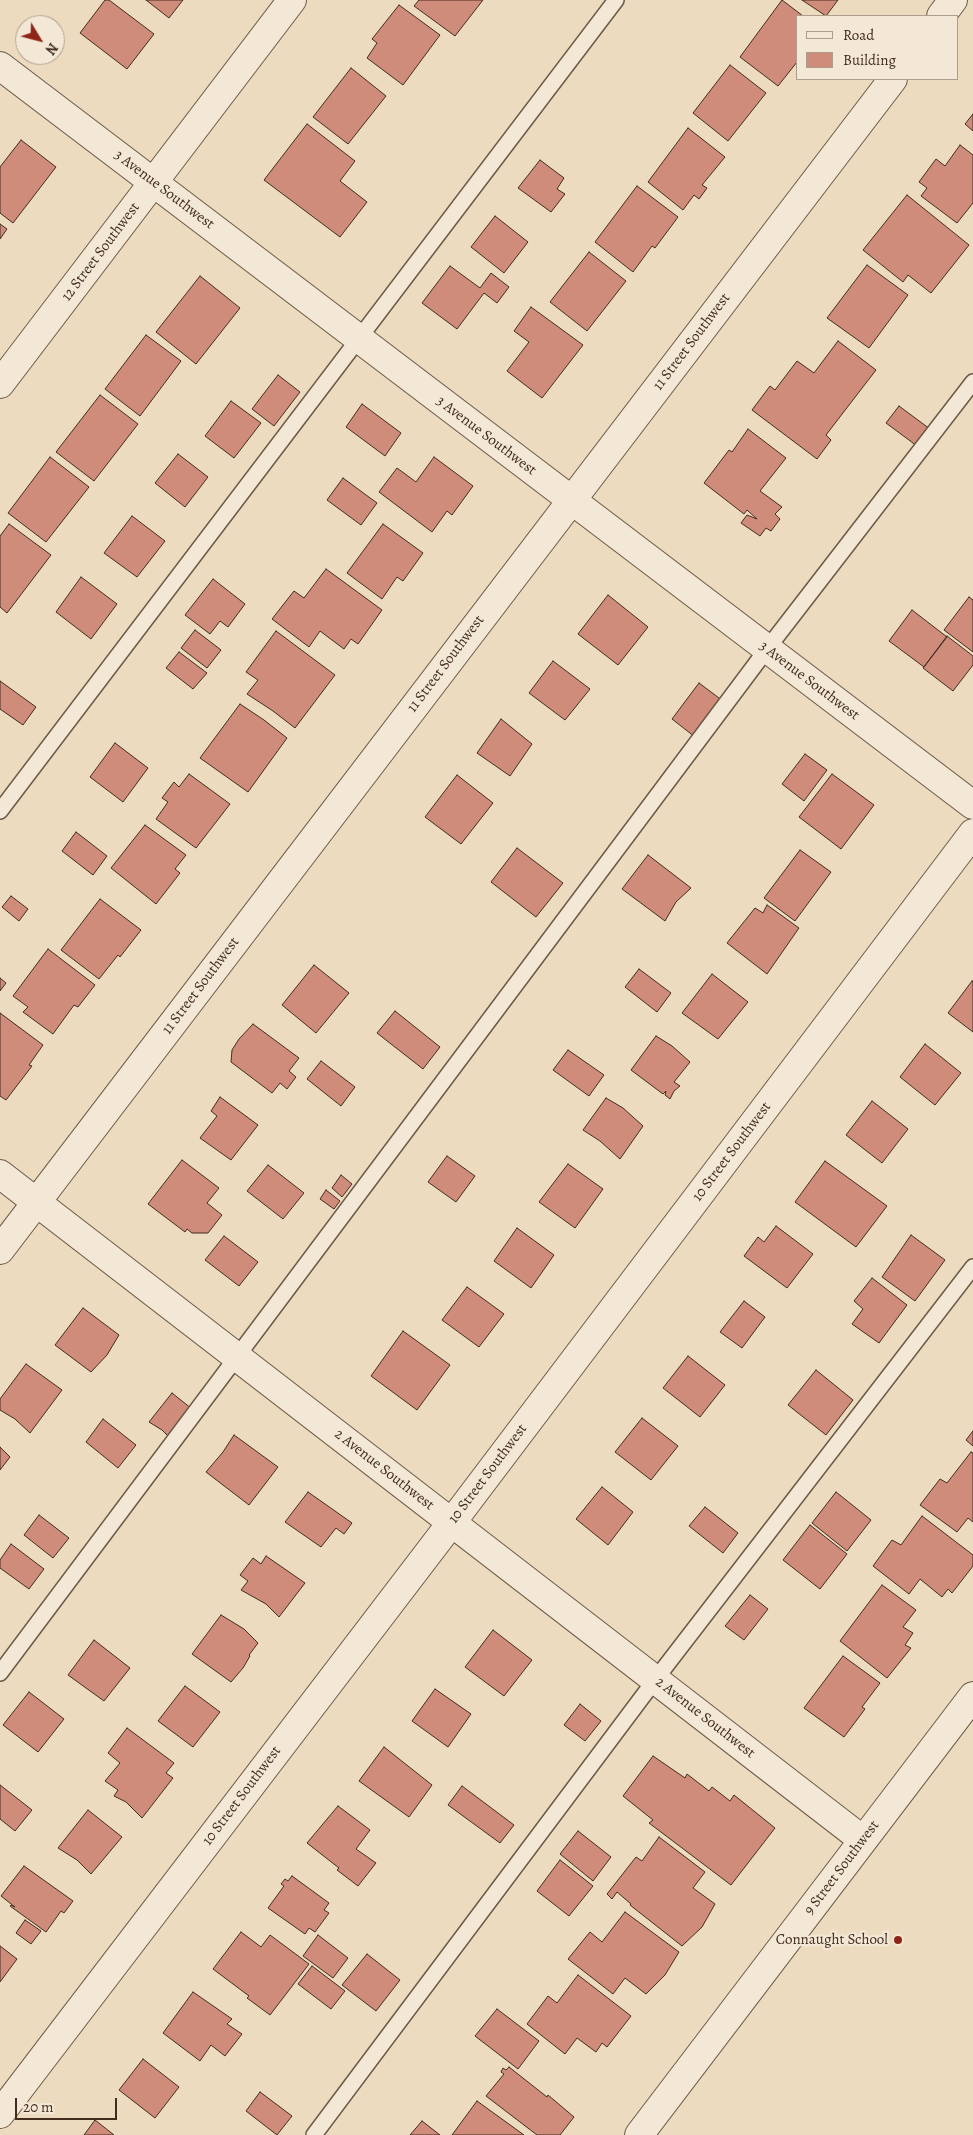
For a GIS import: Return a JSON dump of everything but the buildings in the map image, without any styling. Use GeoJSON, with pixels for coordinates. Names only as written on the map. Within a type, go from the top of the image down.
{"type":"FeatureCollection","features":[{"type":"Feature","properties":{"kind":"street","name":"12 Street Southwest"},"geometry":{"type":"LineString","coordinates":[[0,384],[292,0]]}},
{"type":"Feature","properties":{"kind":"street"},"geometry":{"type":"LineString","coordinates":[[942,15],[953,0]]}},
{"type":"Feature","properties":{"kind":"street","name":"3 Avenue Southwest"},"geometry":{"type":"LineString","coordinates":[[0,66],[973,805]]}},
{"type":"Feature","properties":{"kind":"street","name":"11 Street Southwest"},"geometry":{"type":"LineString","coordinates":[[0,1250],[892,80]]}},
{"type":"Feature","properties":{"kind":"street","name":"10 Street Southwest"},"geometry":{"type":"LineString","coordinates":[[0,2114],[452,1522],[973,833]]}},
{"type":"Feature","properties":{"kind":"street","name":"2 Avenue Southwest"},"geometry":{"type":"LineString","coordinates":[[0,1174],[863,1840]]}},
{"type":"Feature","properties":{"kind":"street","name":"9 Street Southwest"},"geometry":{"type":"LineString","coordinates":[[639,2135],[973,1696]]}},
{"type":"Feature","properties":{"kind":"lane"},"geometry":{"type":"LineString","coordinates":[[0,811],[616,0]]}},
{"type":"Feature","properties":{"kind":"lane"},"geometry":{"type":"LineString","coordinates":[[0,1673],[767,649],[973,382]]}},
{"type":"Feature","properties":{"kind":"lane"},"geometry":{"type":"LineString","coordinates":[[314,2135],[655,1680],[973,1267]]}},
{"type":"Feature","properties":{"kind":"place","name":"Connaught School"},"geometry":{"type":"Point","coordinates":[898,1940]}}]}
